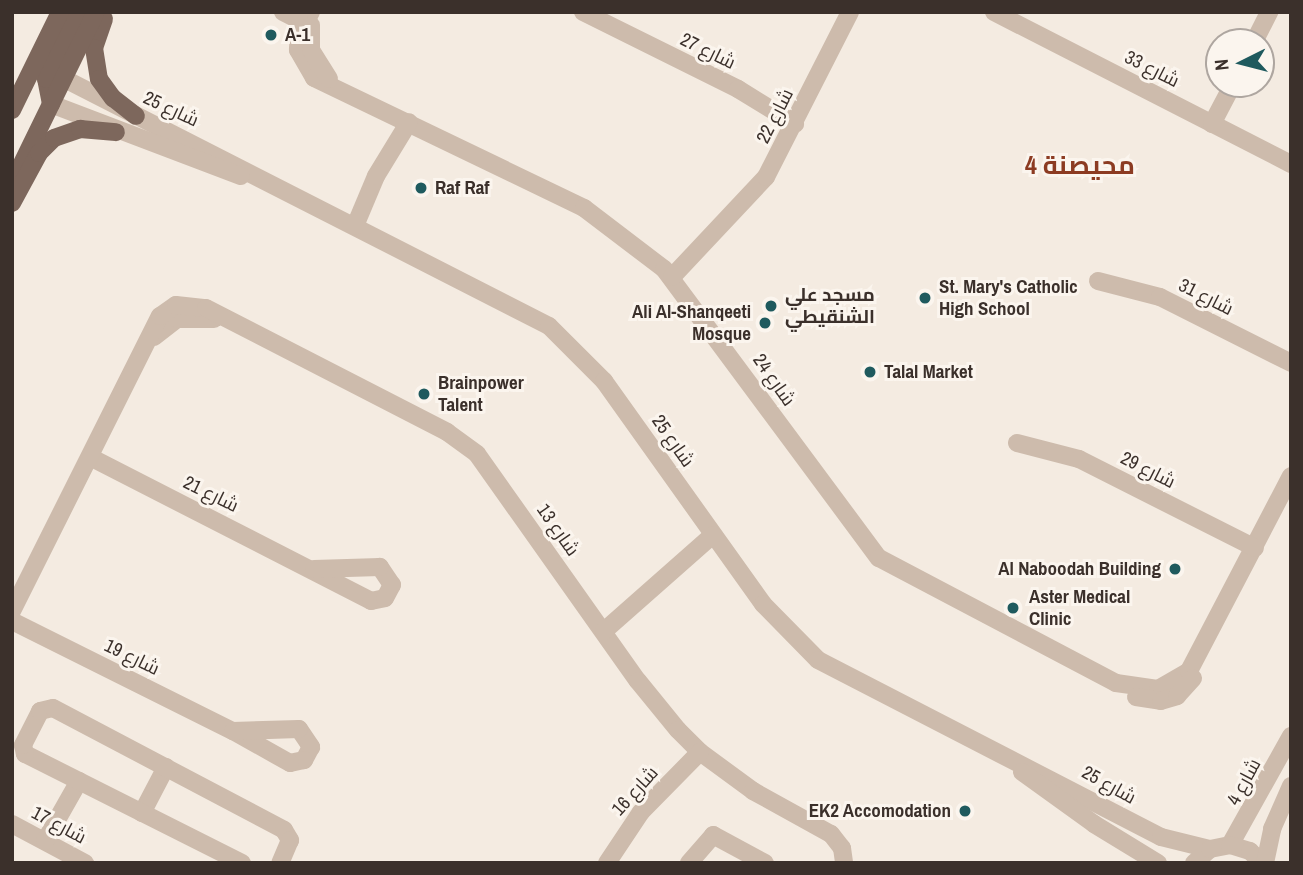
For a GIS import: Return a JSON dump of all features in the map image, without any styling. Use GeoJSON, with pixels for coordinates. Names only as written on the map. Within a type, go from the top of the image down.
{"type":"FeatureCollection","features":[{"type":"Feature","properties":{"kind":"main road"},"geometry":{"type":"LineString","coordinates":[[12,184],[51,104],[46,87],[60,12]]}},
{"type":"Feature","properties":{"kind":"main road"},"geometry":{"type":"LineString","coordinates":[[49,71],[78,12]]}},
{"type":"Feature","properties":{"kind":"main road"},"geometry":{"type":"LineString","coordinates":[[12,110],[49,71],[96,12]]}},
{"type":"Feature","properties":{"kind":"main road"},"geometry":{"type":"LineString","coordinates":[[107,12],[96,38],[96,67],[105,89],[136,116]]}},
{"type":"Feature","properties":{"kind":"main road"},"geometry":{"type":"LineString","coordinates":[[12,203],[39,153],[54,138],[80,129],[116,132]]}},
{"type":"Feature","properties":{"kind":"street"},"geometry":{"type":"LineString","coordinates":[[283,12],[309,15]]}},
{"type":"Feature","properties":{"kind":"street","name":"شارع 27"},"geometry":{"type":"LineString","coordinates":[[583,12],[797,119]]}},
{"type":"Feature","properties":{"kind":"street","name":"شارع 22"},"geometry":{"type":"LineString","coordinates":[[668,273],[720,226],[766,177],[850,12]]}},
{"type":"Feature","properties":{"kind":"street","name":"شارع 33"},"geometry":{"type":"LineString","coordinates":[[994,12],[1291,164]]}},
{"type":"Feature","properties":{"kind":"street"},"geometry":{"type":"LineString","coordinates":[[1261,28],[1269,12]]}},
{"type":"Feature","properties":{"kind":"street","name":"شارع 24"},"geometry":{"type":"LineString","coordinates":[[309,15],[310,38],[316,61],[349,93],[584,208],[668,273],[879,558],[1116,682],[1145,700],[1177,696],[1189,685],[1203,650],[1291,476]]}},
{"type":"Feature","properties":{"kind":"street","name":"شارع 25"},"geometry":{"type":"LineString","coordinates":[[49,71],[527,312],[569,342],[604,382],[779,625],[818,660],[1161,837],[1210,849]]}},
{"type":"Feature","properties":{"kind":"street"},"geometry":{"type":"LineString","coordinates":[[1212,124],[1226,98]]}},
{"type":"Feature","properties":{"kind":"street","name":"شارع 25"},"geometry":{"type":"LineString","coordinates":[[51,104],[116,132],[289,194]]}},
{"type":"Feature","properties":{"kind":"street"},"geometry":{"type":"LineString","coordinates":[[350,224],[404,120]]}},
{"type":"Feature","properties":{"kind":"street","name":"شارع 31"},"geometry":{"type":"LineString","coordinates":[[1098,281],[1160,297],[1291,363]]}},
{"type":"Feature","properties":{"kind":"street","name":"شارع 13"},"geometry":{"type":"LineString","coordinates":[[12,611],[147,344],[169,323],[185,317],[228,321],[467,446],[485,463],[638,681],[700,752],[805,823],[838,840],[844,863]]}},
{"type":"Feature","properties":{"kind":"street","name":"شارع 29"},"geometry":{"type":"LineString","coordinates":[[1017,443],[1079,459],[1255,548]]}},
{"type":"Feature","properties":{"kind":"street","name":"شارع 21"},"geometry":{"type":"LineString","coordinates":[[90,457],[314,569]]}},
{"type":"Feature","properties":{"kind":"street"},"geometry":{"type":"LineString","coordinates":[[601,626],[718,540]]}},
{"type":"Feature","properties":{"kind":"street","name":"شارع 19"},"geometry":{"type":"LineString","coordinates":[[12,621],[233,731]]}},
{"type":"Feature","properties":{"kind":"street"},"geometry":{"type":"LineString","coordinates":[[242,863],[211,856],[142,813],[25,754],[23,745],[44,708],[52,708],[284,830],[290,840],[279,863]]}},
{"type":"Feature","properties":{"kind":"street","name":"شارع 4"},"geometry":{"type":"LineString","coordinates":[[1230,845],[1291,736]]}},
{"type":"Feature","properties":{"kind":"street","name":"شارع 25"},"geometry":{"type":"LineString","coordinates":[[991,749],[1094,824],[1158,863]]}},
{"type":"Feature","properties":{"kind":"street","name":"شارع 16"},"geometry":{"type":"LineString","coordinates":[[607,863],[641,812],[700,752]]}},
{"type":"Feature","properties":{"kind":"street"},"geometry":{"type":"LineString","coordinates":[[142,813],[166,767]]}},
{"type":"Feature","properties":{"kind":"street"},"geometry":{"type":"LineString","coordinates":[[48,843],[82,783]]}},
{"type":"Feature","properties":{"kind":"street"},"geometry":{"type":"LineString","coordinates":[[1194,863],[1210,849],[1230,845],[1250,851],[1264,863],[1272,829],[1291,786]]}},
{"type":"Feature","properties":{"kind":"street","name":"شارع 13"},"geometry":{"type":"LineString","coordinates":[[805,823],[828,845],[833,863]]}},
{"type":"Feature","properties":{"kind":"street","name":"شارع 17"},"geometry":{"type":"LineString","coordinates":[[12,824],[85,863]]}},
{"type":"Feature","properties":{"kind":"street"},"geometry":{"type":"LineString","coordinates":[[690,863],[713,835],[765,863]]}},
{"type":"Feature","properties":{"kind":"place","name":"A-1"},"geometry":{"type":"Point","coordinates":[271,35]}},
{"type":"Feature","properties":{"kind":"place","name":"Raf Raf"},"geometry":{"type":"Point","coordinates":[421,188]}},
{"type":"Feature","properties":{"kind":"place","name":"St. Mary's Catholic High School"},"geometry":{"type":"Point","coordinates":[925,298]}},
{"type":"Feature","properties":{"kind":"place","name":"مسجد علي الشنقيطي"},"geometry":{"type":"Point","coordinates":[771,306]}},
{"type":"Feature","properties":{"kind":"place","name":"Ali Al-Shanqeeti Mosque"},"geometry":{"type":"Point","coordinates":[765,323]}},
{"type":"Feature","properties":{"kind":"place","name":"Talal Market"},"geometry":{"type":"Point","coordinates":[870,372]}},
{"type":"Feature","properties":{"kind":"place","name":"Brainpower Talent"},"geometry":{"type":"Point","coordinates":[424,394]}},
{"type":"Feature","properties":{"kind":"place","name":"Al Naboodah Building"},"geometry":{"type":"Point","coordinates":[1175,569]}},
{"type":"Feature","properties":{"kind":"place","name":"Aster Medical Clinic"},"geometry":{"type":"Point","coordinates":[1013,608]}},
{"type":"Feature","properties":{"kind":"place","name":"EK2 Accomodation"},"geometry":{"type":"Point","coordinates":[965,811]}},
{"type":"Feature","properties":{"kind":"district","name":"محيصنة 4"},"geometry":{"type":"Point","coordinates":[1080,165]}}]}
